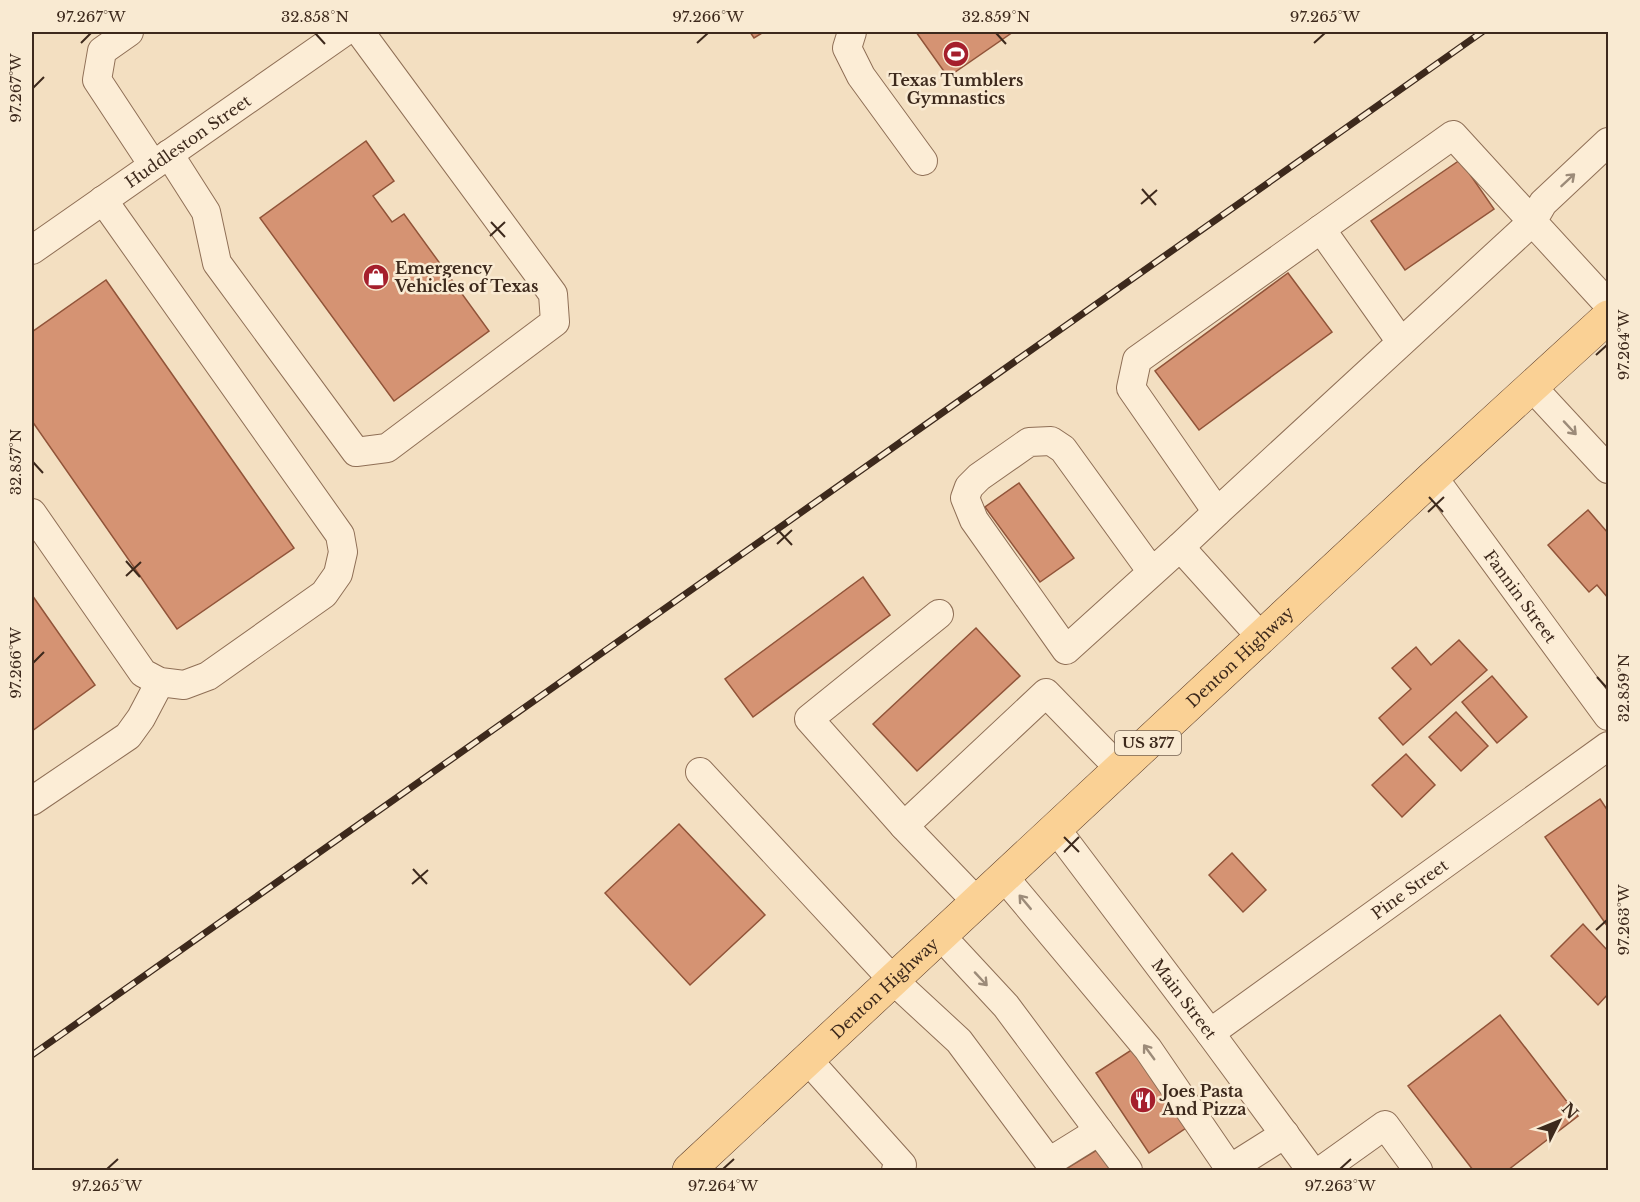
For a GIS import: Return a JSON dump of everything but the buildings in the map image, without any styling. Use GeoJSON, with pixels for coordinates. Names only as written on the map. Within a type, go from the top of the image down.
{"type":"FeatureCollection","features":[{"type":"Feature","properties":{"kind":"main road","name":"Denton Highway"},"geometry":{"type":"LineString","coordinates":[[689,1170],[1608,317]]}},
{"type":"Feature","properties":{"kind":"street"},"geometry":{"type":"LineString","coordinates":[[129,32],[102,51],[97,80],[206,212],[218,263],[356,452],[387,448],[555,322],[553,294],[360,32]]}},
{"type":"Feature","properties":{"kind":"street","name":"Huddleston Street"},"geometry":{"type":"LineString","coordinates":[[32,250],[344,32]]}},
{"type":"Feature","properties":{"kind":"street"},"geometry":{"type":"LineString","coordinates":[[852,32],[847,48],[861,76],[923,161]]}},
{"type":"Feature","properties":{"kind":"street"},"geometry":{"type":"LineString","coordinates":[[1217,512],[1131,388],[1137,360],[1453,135],[1608,304]]}},
{"type":"Feature","properties":{"kind":"street"},"geometry":{"type":"LineString","coordinates":[[1152,572],[1058,444],[1050,441],[1029,442],[979,477],[969,487],[965,498],[974,520],[1066,650],[1180,547],[1532,222],[1542,203],[1608,142]]}},
{"type":"Feature","properties":{"kind":"street"},"geometry":{"type":"LineString","coordinates":[[32,513],[143,673],[159,682],[184,685],[208,676],[324,594],[339,574],[343,552],[340,536],[103,200]]}},
{"type":"Feature","properties":{"kind":"street"},"geometry":{"type":"LineString","coordinates":[[1321,229],[1401,342]]}},
{"type":"Feature","properties":{"kind":"street"},"geometry":{"type":"LineString","coordinates":[[1532,387],[1608,469]]}},
{"type":"Feature","properties":{"kind":"street","name":"Fannin Street"},"geometry":{"type":"LineString","coordinates":[[1433,477],[1608,716]]}},
{"type":"Feature","properties":{"kind":"street"},"geometry":{"type":"LineString","coordinates":[[1180,547],[1261,637]]}},
{"type":"Feature","properties":{"kind":"street"},"geometry":{"type":"LineString","coordinates":[[939,614],[809,719],[904,826],[977,902]]}},
{"type":"Feature","properties":{"kind":"street"},"geometry":{"type":"LineString","coordinates":[[32,801],[128,736],[141,718],[159,682]]}},
{"type":"Feature","properties":{"kind":"street"},"geometry":{"type":"LineString","coordinates":[[904,826],[1046,693],[1120,769]]}},
{"type":"Feature","properties":{"kind":"street","name":"Pine Street"},"geometry":{"type":"LineString","coordinates":[[1210,1033],[1608,746]]}},
{"type":"Feature","properties":{"kind":"street"},"geometry":{"type":"LineString","coordinates":[[700,772],[893,980],[959,1041],[1050,1162],[1099,1131]]}},
{"type":"Feature","properties":{"kind":"street","name":"Main Street"},"geometry":{"type":"LineString","coordinates":[[1056,829],[1311,1170]]}},
{"type":"Feature","properties":{"kind":"street"},"geometry":{"type":"LineString","coordinates":[[1004,877],[1148,1049],[1229,1170],[1285,1134]]}},
{"type":"Feature","properties":{"kind":"street"},"geometry":{"type":"LineString","coordinates":[[941,936],[1006,1006],[1128,1170]]}},
{"type":"Feature","properties":{"kind":"street"},"geometry":{"type":"LineString","coordinates":[[808,1060],[902,1165],[896,1170]]}},
{"type":"Feature","properties":{"kind":"street"},"geometry":{"type":"LineString","coordinates":[[1322,1170],[1385,1125],[1418,1170]]}},
{"type":"Feature","properties":{"kind":"railway"},"geometry":{"type":"LineString","coordinates":[[32,1055],[1482,32]]}},
{"type":"Feature","properties":{"kind":"place","name":"Texas Tumblers Gymnastics"},"geometry":{"type":"Point","coordinates":[956,54]}},
{"type":"Feature","properties":{"kind":"place","name":"Emergency Vehicles of Texas"},"geometry":{"type":"Point","coordinates":[376,277]}},
{"type":"Feature","properties":{"kind":"place","name":"Joes Pasta And Pizza"},"geometry":{"type":"Point","coordinates":[1143,1100]}}]}
